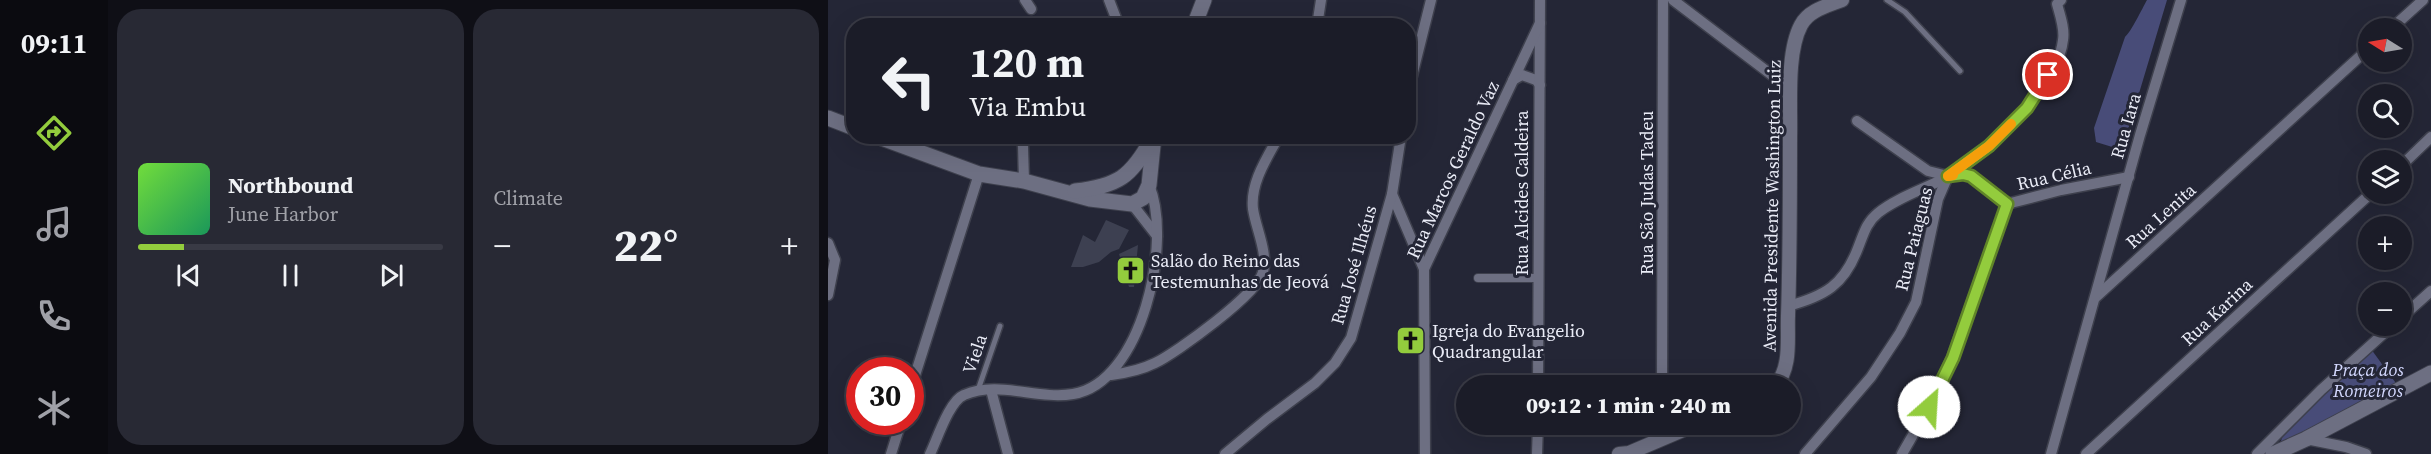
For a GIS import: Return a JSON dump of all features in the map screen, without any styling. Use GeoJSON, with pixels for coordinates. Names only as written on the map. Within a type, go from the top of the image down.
{"type":"FeatureCollection","features":[{"type":"Feature","properties":{"kind":"main road"},"geometry":{"type":"LineString","coordinates":[[1197,18],[1204,0]]}},
{"type":"Feature","properties":{"kind":"main road"},"geometry":{"type":"LineString","coordinates":[[828,118],[846,125]]}},
{"type":"Feature","properties":{"kind":"main road"},"geometry":{"type":"LineString","coordinates":[[898,144],[979,174],[1024,181],[1090,199],[1132,204],[1143,198],[1149,186],[1153,144]]}},
{"type":"Feature","properties":{"kind":"main road"},"geometry":{"type":"LineString","coordinates":[[1066,192],[1104,187],[1125,175],[1148,144]]}},
{"type":"Feature","properties":{"kind":"main road"},"geometry":{"type":"LineString","coordinates":[[1125,175],[1149,186]]}},
{"type":"Feature","properties":{"kind":"main road"},"geometry":{"type":"LineString","coordinates":[[1125,175],[1122,192],[1132,204]]}},
{"type":"Feature","properties":{"kind":"main road"},"geometry":{"type":"LineString","coordinates":[[2273,454],[2306,440],[2431,373]]}},
{"type":"Feature","properties":{"kind":"street"},"geometry":{"type":"LineString","coordinates":[[1109,0],[1116,18]]}},
{"type":"Feature","properties":{"kind":"street"},"geometry":{"type":"LineString","coordinates":[[1318,18],[1321,0]]}},
{"type":"Feature","properties":{"kind":"street"},"geometry":{"type":"LineString","coordinates":[[1416,60],[1431,0]]}},
{"type":"Feature","properties":{"kind":"street","name":"Rua Alcides Caldeira"},"geometry":{"type":"LineString","coordinates":[[1538,375],[1540,0]]}},
{"type":"Feature","properties":{"kind":"street","name":"Rua São Judas Tadeu"},"geometry":{"type":"LineString","coordinates":[[1662,375],[1664,0]]}},
{"type":"Feature","properties":{"kind":"street"},"geometry":{"type":"LineString","coordinates":[[1673,0],[1789,88]]}},
{"type":"Feature","properties":{"kind":"street","name":"Avenida Presidente Washington Luiz"},"geometry":{"type":"LineString","coordinates":[[1783,375],[1786,360],[1788,306],[1789,88],[1800,26],[1818,9],[1842,0]]}},
{"type":"Feature","properties":{"kind":"street","name":"Rua Iara"},"geometry":{"type":"LineString","coordinates":[[2096,297],[2181,0]]}},
{"type":"Feature","properties":{"kind":"street"},"geometry":{"type":"LineString","coordinates":[[2402,18],[2423,0]]}},
{"type":"Feature","properties":{"kind":"street"},"geometry":{"type":"LineString","coordinates":[[1788,306],[1814,299],[1839,282],[1849,268],[1867,223],[1879,212],[1948,176],[1989,146],[2027,108],[2059,59],[2064,39],[2057,1]]}},
{"type":"Feature","properties":{"kind":"street","name":"Rua Marcos Geraldo Vaz"},"geometry":{"type":"LineString","coordinates":[[1425,454],[1424,269],[1540,23]]}},
{"type":"Feature","properties":{"kind":"street","name":"Rua Lenita"},"geometry":{"type":"LineString","coordinates":[[2096,297],[2358,58]]}},
{"type":"Feature","properties":{"kind":"street","name":"Rua Marcos Geraldo Vaz"},"geometry":{"type":"LineString","coordinates":[[1513,80],[1522,75],[1536,80],[1540,85]]}},
{"type":"Feature","properties":{"kind":"street"},"geometry":{"type":"LineString","coordinates":[[1857,121],[1928,171],[1948,176],[1963,174],[1971,176],[2007,204]]}},
{"type":"Feature","properties":{"kind":"street"},"geometry":{"type":"LineString","coordinates":[[2412,155],[2431,137]]}},
{"type":"Feature","properties":{"kind":"street"},"geometry":{"type":"LineString","coordinates":[[1022,144],[1024,181]]}},
{"type":"Feature","properties":{"kind":"street"},"geometry":{"type":"LineString","coordinates":[[930,454],[954,404],[961,396],[991,390],[1053,396],[1075,394],[1091,388],[1111,375],[1141,369],[1172,353],[1210,326],[1258,284],[1263,273],[1264,258],[1253,207],[1254,195],[1263,165],[1275,144]]}},
{"type":"Feature","properties":{"kind":"street","name":"Rua José Ilhéus"},"geometry":{"type":"LineString","coordinates":[[1225,454],[1315,383],[1335,363],[1351,338],[1392,194],[1400,144]]}},
{"type":"Feature","properties":{"kind":"street"},"geometry":{"type":"LineString","coordinates":[[921,357],[979,174]]}},
{"type":"Feature","properties":{"kind":"street","name":"Rua Paiaguas"},"geometry":{"type":"LineString","coordinates":[[1805,454],[1871,377],[1900,333],[1916,302],[1938,199],[1948,176]]}},
{"type":"Feature","properties":{"kind":"street","name":"Rua Célia"},"geometry":{"type":"LineString","coordinates":[[1902,454],[1953,358],[2007,204],[2061,190],[2129,177]]}},
{"type":"Feature","properties":{"kind":"street"},"geometry":{"type":"LineString","coordinates":[[1111,375],[1123,358],[1145,307],[1155,270],[1157,236],[1155,203],[1149,186]]}},
{"type":"Feature","properties":{"kind":"street"},"geometry":{"type":"LineString","coordinates":[[1392,194],[1424,269]]}},
{"type":"Feature","properties":{"kind":"street"},"geometry":{"type":"LineString","coordinates":[[1132,204],[1157,236]]}},
{"type":"Feature","properties":{"kind":"street","name":"Rua Karina"},"geometry":{"type":"LineString","coordinates":[[2086,454],[2359,204]]}},
{"type":"Feature","properties":{"kind":"street"},"geometry":{"type":"LineString","coordinates":[[828,243],[835,260],[828,295]]}},
{"type":"Feature","properties":{"kind":"street"},"geometry":{"type":"LineString","coordinates":[[1478,278],[1538,278]]}},
{"type":"Feature","properties":{"kind":"street"},"geometry":{"type":"LineString","coordinates":[[2412,308],[2431,291]]}},
{"type":"Feature","properties":{"kind":"street"},"geometry":{"type":"LineString","coordinates":[[2051,454],[2096,297]]}},
{"type":"Feature","properties":{"kind":"street"},"geometry":{"type":"LineString","coordinates":[[2257,454],[2321,390],[2381,336]]}},
{"type":"Feature","properties":{"kind":"street"},"geometry":{"type":"LineString","coordinates":[[991,390],[1008,454]]}},
{"type":"Feature","properties":{"kind":"street"},"geometry":{"type":"LineString","coordinates":[[891,454],[897,435]]}},
{"type":"Feature","properties":{"kind":"street"},"geometry":{"type":"LineString","coordinates":[[1537,454],[1538,435]]}},
{"type":"Feature","properties":{"kind":"street"},"geometry":{"type":"LineString","coordinates":[[1661,435],[1661,440]]}},
{"type":"Feature","properties":{"kind":"street"},"geometry":{"type":"LineString","coordinates":[[1619,454],[1629,453],[1672,435]]}},
{"type":"Feature","properties":{"kind":"street"},"geometry":{"type":"LineString","coordinates":[[2306,440],[2338,445],[2366,454]]}},
{"type":"Feature","properties":{"kind":"lane"},"geometry":{"type":"LineString","coordinates":[[1887,0],[1905,12],[1960,71]]}},
{"type":"Feature","properties":{"kind":"lane","name":"Viela"},"geometry":{"type":"LineString","coordinates":[[977,392],[1000,326]]}},
{"type":"Feature","properties":{"kind":"green space"},"geometry":{"type":"Polygon","coordinates":[[[2147,0],[2167,0],[2122,150],[2096,142],[2094,128],[2125,37],[2147,0]]]}},
{"type":"Feature","properties":{"kind":"green space","name":"Praça dos Romeiros"},"geometry":{"type":"Polygon","coordinates":[[[2371,349],[2398,386],[2288,442],[2281,441],[2284,432],[2371,349]]]}},
{"type":"Feature","properties":{"kind":"building"},"geometry":{"type":"Polygon","coordinates":[[[1106,220],[1129,230],[1119,249],[1111,252],[1099,262],[1083,267],[1071,267],[1083,235],[1095,242],[1106,220]]]}},
{"type":"Feature","properties":{"kind":"building","name":"Salão do Reino das Testemunhas de Jeová"},"geometry":{"type":"Polygon","coordinates":[[[1138,245],[1134,287],[1129,287],[1119,254],[1138,245]]]}},
{"type":"Feature","properties":{"kind":"building","name":"Igreja do Evangelio Quadrangular"},"geometry":{"type":"Polygon","coordinates":[[[1402,336],[1420,337],[1419,347],[1401,345],[1402,336]]]}},
{"type":"Feature","properties":{"kind":"slow traffic"},"geometry":{"type":"LineString","coordinates":[[1953,175],[1948,176],[1989,146],[2011,124]]}},
{"type":"Feature","properties":{"kind":"place","name":"Salão do Reino das Testemunhas de Jeová"},"geometry":{"type":"Point","coordinates":[1130,271]}},
{"type":"Feature","properties":{"kind":"place","name":"Igreja do Evangelio Quadrangular"},"geometry":{"type":"Point","coordinates":[1411,341]}},
{"type":"Feature","properties":{"kind":"route"},"geometry":{"type":"LineString","coordinates":[[1929,407],[1953,358],[2007,204],[1971,176],[1963,174],[1948,176],[1989,146],[2027,108],[2048,75]]}}]}
